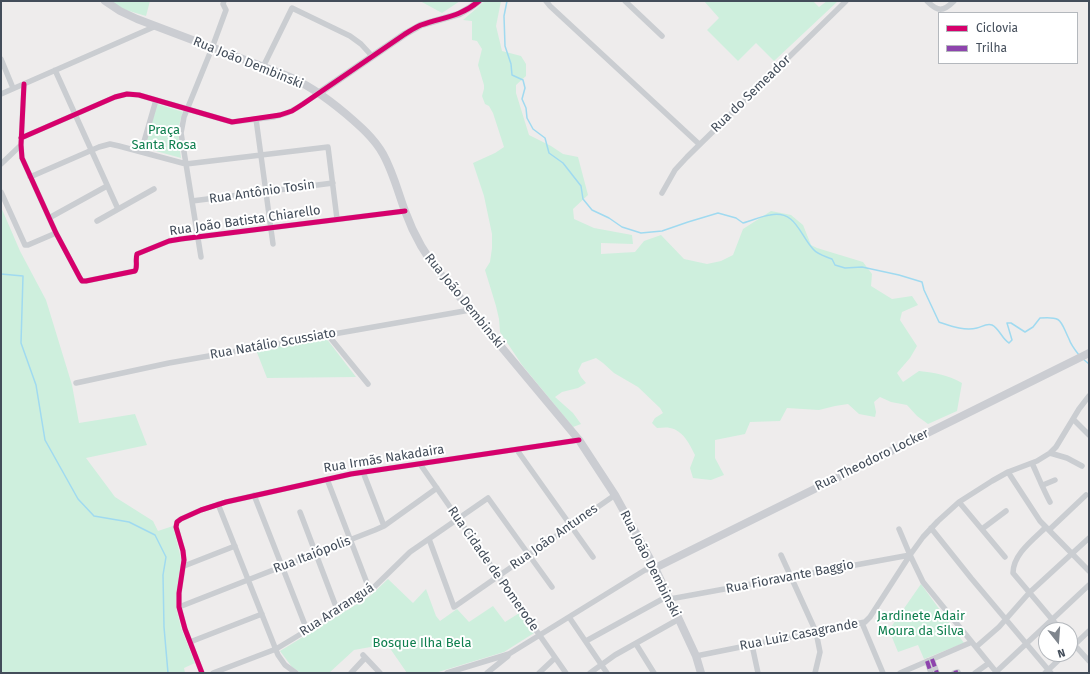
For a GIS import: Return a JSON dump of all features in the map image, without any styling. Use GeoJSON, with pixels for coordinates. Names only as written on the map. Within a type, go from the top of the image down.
{"type":"FeatureCollection","features":[{"type":"Feature","properties":{"kind":"main road","name":"Rua João Dembinski"},"geometry":{"type":"LineString","coordinates":[[105,1],[128,16],[291,78],[319,93],[360,125],[382,153],[388,165],[404,211],[415,236],[427,257],[579,440],[614,495],[655,568],[696,656],[701,673]]}},
{"type":"Feature","properties":{"kind":"main road","name":"Rua Theodoro Locker"},"geometry":{"type":"LineString","coordinates":[[655,568],[1088,353]]}},
{"type":"Feature","properties":{"kind":"street"},"geometry":{"type":"LineString","coordinates":[[200,257],[181,133],[182,122],[226,10],[223,4],[224,1]]}},
{"type":"Feature","properties":{"kind":"street"},"geometry":{"type":"LineString","coordinates":[[22,138],[114,97],[127,94],[139,95],[232,122],[273,117],[287,113],[298,108],[413,29],[421,25],[459,14],[479,1]]}},
{"type":"Feature","properties":{"kind":"street"},"geometry":{"type":"LineString","coordinates":[[546,1],[699,144]]}},
{"type":"Feature","properties":{"kind":"street"},"geometry":{"type":"LineString","coordinates":[[624,1],[662,36]]}},
{"type":"Feature","properties":{"kind":"street","name":"Rua do Semeador"},"geometry":{"type":"LineString","coordinates":[[662,192],[678,167],[699,144],[846,1]]}},
{"type":"Feature","properties":{"kind":"street"},"geometry":{"type":"LineString","coordinates":[[927,1],[935,8],[942,9],[948,7],[954,1]]}},
{"type":"Feature","properties":{"kind":"street"},"geometry":{"type":"LineString","coordinates":[[263,67],[292,8],[350,36],[361,44],[372,56]]}},
{"type":"Feature","properties":{"kind":"street"},"geometry":{"type":"LineString","coordinates":[[1,94],[156,26]]}},
{"type":"Feature","properties":{"kind":"street"},"geometry":{"type":"LineString","coordinates":[[1,59],[13,88]]}},
{"type":"Feature","properties":{"kind":"street"},"geometry":{"type":"LineString","coordinates":[[55,70],[118,209]]}},
{"type":"Feature","properties":{"kind":"street"},"geometry":{"type":"LineString","coordinates":[[1,192],[25,245],[56,233],[22,158],[21,145],[24,84]]}},
{"type":"Feature","properties":{"kind":"street"},"geometry":{"type":"LineString","coordinates":[[141,152],[156,100]]}},
{"type":"Feature","properties":{"kind":"street"},"geometry":{"type":"LineString","coordinates":[[256,119],[273,244]]}},
{"type":"Feature","properties":{"kind":"street"},"geometry":{"type":"LineString","coordinates":[[30,177],[91,150],[110,144],[186,164],[328,147],[337,219]]}},
{"type":"Feature","properties":{"kind":"street"},"geometry":{"type":"LineString","coordinates":[[1,164],[21,145]]}},
{"type":"Feature","properties":{"kind":"street","name":"Rua Antônio Tosin"},"geometry":{"type":"LineString","coordinates":[[192,201],[333,183]]}},
{"type":"Feature","properties":{"kind":"street"},"geometry":{"type":"LineString","coordinates":[[49,218],[107,186]]}},
{"type":"Feature","properties":{"kind":"street"},"geometry":{"type":"LineString","coordinates":[[97,221],[154,189]]}},
{"type":"Feature","properties":{"kind":"street","name":"Rua João Batista Chiarello"},"geometry":{"type":"LineString","coordinates":[[56,233],[80,278],[82,281],[86,282],[134,271],[136,269],[136,256],[139,253],[169,241],[197,236],[404,211]]}},
{"type":"Feature","properties":{"kind":"street","name":"Rua Natálio Scussiato"},"geometry":{"type":"LineString","coordinates":[[76,383],[169,363],[470,310]]}},
{"type":"Feature","properties":{"kind":"street"},"geometry":{"type":"LineString","coordinates":[[328,335],[368,384]]}},
{"type":"Feature","properties":{"kind":"street","name":"Rua Luiz Casagrande"},"geometry":{"type":"LineString","coordinates":[[696,656],[865,622],[870,617],[910,555],[931,528],[959,502],[1008,472],[1032,463],[1050,453],[1056,447],[1089,396]]}},
{"type":"Feature","properties":{"kind":"street"},"geometry":{"type":"LineString","coordinates":[[1073,419],[1089,435]]}},
{"type":"Feature","properties":{"kind":"street","name":"Rua Irmãs Nakadaira"},"geometry":{"type":"LineString","coordinates":[[184,566],[184,556],[176,530],[176,524],[179,520],[218,504],[363,472],[579,440]]}},
{"type":"Feature","properties":{"kind":"street"},"geometry":{"type":"LineString","coordinates":[[517,450],[593,557]]}},
{"type":"Feature","properties":{"kind":"street"},"geometry":{"type":"LineString","coordinates":[[1050,453],[1067,458],[1082,466]]}},
{"type":"Feature","properties":{"kind":"street"},"geometry":{"type":"LineString","coordinates":[[1032,463],[1050,502]]}},
{"type":"Feature","properties":{"kind":"street","name":"Rua Cidade de Pomerode"},"geometry":{"type":"LineString","coordinates":[[420,464],[566,673]]}},
{"type":"Feature","properties":{"kind":"street"},"geometry":{"type":"LineString","coordinates":[[363,472],[384,526]]}},
{"type":"Feature","properties":{"kind":"street"},"geometry":{"type":"LineString","coordinates":[[1008,472],[1047,529],[1089,571]]}},
{"type":"Feature","properties":{"kind":"street"},"geometry":{"type":"LineString","coordinates":[[327,479],[370,591]]}},
{"type":"Feature","properties":{"kind":"street"},"geometry":{"type":"LineString","coordinates":[[1043,486],[1055,480]]}},
{"type":"Feature","properties":{"kind":"street","name":"Rua Itaiópolis"},"geometry":{"type":"LineString","coordinates":[[179,607],[384,526],[437,488]]}},
{"type":"Feature","properties":{"kind":"street"},"geometry":{"type":"LineString","coordinates":[[254,495],[307,630]]}},
{"type":"Feature","properties":{"kind":"street","name":"Rua João Antunes"},"geometry":{"type":"LineString","coordinates":[[429,539],[454,607],[614,495]]}},
{"type":"Feature","properties":{"kind":"street"},"geometry":{"type":"LineString","coordinates":[[1054,622],[1013,573],[1014,567],[1019,555],[1086,495]]}},
{"type":"Feature","properties":{"kind":"street","name":"Rua Araranguá"},"geometry":{"type":"LineString","coordinates":[[213,673],[276,649],[338,612],[370,591],[405,557],[488,498],[529,555]]}},
{"type":"Feature","properties":{"kind":"street"},"geometry":{"type":"LineString","coordinates":[[959,502],[1005,558]]}},
{"type":"Feature","properties":{"kind":"street"},"geometry":{"type":"LineString","coordinates":[[218,504],[280,658],[296,673]]}},
{"type":"Feature","properties":{"kind":"street"},"geometry":{"type":"LineString","coordinates":[[982,529],[1006,511]]}},
{"type":"Feature","properties":{"kind":"street"},"geometry":{"type":"LineString","coordinates":[[300,512],[338,612]]}},
{"type":"Feature","properties":{"kind":"street"},"geometry":{"type":"LineString","coordinates":[[931,528],[1048,672],[1057,662]]}},
{"type":"Feature","properties":{"kind":"street"},"geometry":{"type":"LineString","coordinates":[[899,529],[925,585],[996,672],[1089,585]]}},
{"type":"Feature","properties":{"kind":"street"},"geometry":{"type":"LineString","coordinates":[[900,673],[929,660],[974,644],[993,633],[1029,593],[1089,538]]}},
{"type":"Feature","properties":{"kind":"street"},"geometry":{"type":"LineString","coordinates":[[202,673],[179,607],[179,593],[184,566],[235,546]]}},
{"type":"Feature","properties":{"kind":"street"},"geometry":{"type":"LineString","coordinates":[[529,555],[552,587]]}},
{"type":"Feature","properties":{"kind":"street"},"geometry":{"type":"LineString","coordinates":[[781,555],[816,632],[820,652],[815,673]]}},
{"type":"Feature","properties":{"kind":"street","name":"Rua Fioravante Baggio"},"geometry":{"type":"LineString","coordinates":[[586,641],[669,598],[910,555]]}},
{"type":"Feature","properties":{"kind":"street"},"geometry":{"type":"LineString","coordinates":[[487,673],[509,654],[539,635],[646,570],[655,568]]}},
{"type":"Feature","properties":{"kind":"street"},"geometry":{"type":"LineString","coordinates":[[190,642],[262,614]]}},
{"type":"Feature","properties":{"kind":"street"},"geometry":{"type":"LineString","coordinates":[[569,617],[607,673]]}},
{"type":"Feature","properties":{"kind":"street"},"geometry":{"type":"LineString","coordinates":[[590,673],[601,664],[679,620]]}},
{"type":"Feature","properties":{"kind":"street"},"geometry":{"type":"LineString","coordinates":[[862,623],[883,673]]}},
{"type":"Feature","properties":{"kind":"street"},"geometry":{"type":"LineString","coordinates":[[1078,641],[1089,631]]}},
{"type":"Feature","properties":{"kind":"street"},"geometry":{"type":"LineString","coordinates":[[636,644],[654,673]]}},
{"type":"Feature","properties":{"kind":"street"},"geometry":{"type":"LineString","coordinates":[[752,645],[758,673]]}},
{"type":"Feature","properties":{"kind":"street"},"geometry":{"type":"LineString","coordinates":[[1078,652],[1089,661]]}},
{"type":"Feature","properties":{"kind":"street"},"geometry":{"type":"LineString","coordinates":[[447,673],[509,654]]}},
{"type":"Feature","properties":{"kind":"street"},"geometry":{"type":"LineString","coordinates":[[351,673],[364,656],[380,673]]}},
{"type":"Feature","properties":{"kind":"street"},"geometry":{"type":"LineString","coordinates":[[539,673],[555,658]]}},
{"type":"Feature","properties":{"kind":"street"},"geometry":{"type":"LineString","coordinates":[[929,660],[931,673]]}},
{"type":"Feature","properties":{"kind":"street"},"geometry":{"type":"LineString","coordinates":[[929,660],[937,673]]}},
{"type":"Feature","properties":{"kind":"street"},"geometry":{"type":"LineString","coordinates":[[975,673],[989,664]]}},
{"type":"Feature","properties":{"kind":"street"},"geometry":{"type":"LineString","coordinates":[[284,673],[289,668]]}},
{"type":"Feature","properties":{"kind":"street"},"geometry":{"type":"LineString","coordinates":[[492,668],[497,673]]}},
{"type":"Feature","properties":{"kind":"green space"},"geometry":{"type":"Polygon","coordinates":[[[112,1],[150,1],[146,16],[119,8],[112,1]]]}},
{"type":"Feature","properties":{"kind":"green space"},"geometry":{"type":"Polygon","coordinates":[[[420,1],[460,1],[442,13],[420,1]]]}},
{"type":"Feature","properties":{"kind":"green space"},"geometry":{"type":"Polygon","coordinates":[[[485,1],[501,1],[496,26],[502,51],[521,56],[526,64],[526,76],[516,85],[516,93],[529,135],[563,154],[578,157],[588,195],[573,209],[574,219],[594,228],[632,235],[633,244],[601,243],[601,254],[635,252],[644,241],[661,235],[684,259],[707,264],[721,261],[733,255],[743,229],[771,211],[791,215],[803,225],[811,245],[863,262],[872,274],[871,286],[892,299],[912,296],[918,305],[902,312],[900,320],[917,346],[910,358],[897,373],[903,382],[919,371],[942,375],[962,383],[957,411],[928,424],[917,416],[907,405],[891,402],[880,397],[874,402],[876,412],[875,417],[859,414],[848,404],[819,410],[787,408],[780,421],[750,422],[745,434],[715,440],[715,458],[724,475],[711,480],[693,478],[690,468],[695,455],[686,438],[675,429],[657,428],[652,423],[655,418],[663,413],[660,408],[638,387],[614,373],[596,358],[582,363],[578,371],[586,383],[578,388],[562,392],[555,397],[573,413],[581,424],[573,427],[522,365],[500,332],[496,306],[485,270],[490,262],[492,234],[484,196],[473,163],[495,153],[504,147],[493,113],[489,106],[485,104],[482,96],[484,85],[478,65],[482,49],[477,41],[472,40],[472,21],[463,20],[485,1]]]}},
{"type":"Feature","properties":{"kind":"green space"},"geometry":{"type":"Polygon","coordinates":[[[704,1],[813,1],[819,7],[827,1],[838,1],[774,61],[756,43],[738,61],[707,30],[719,18],[704,1]]]}},
{"type":"Feature","properties":{"kind":"green space","name":"Praça Santa Rosa"},"geometry":{"type":"Polygon","coordinates":[[[157,104],[183,112],[179,124],[181,158],[145,148],[157,104]]]}},
{"type":"Feature","properties":{"kind":"green space"},"geometry":{"type":"Polygon","coordinates":[[[1,207],[20,251],[46,300],[72,385],[79,423],[135,414],[147,445],[86,458],[115,497],[153,521],[158,531],[173,526],[181,559],[176,607],[181,628],[195,663],[184,668],[185,673],[1,673],[1,207]]]}},
{"type":"Feature","properties":{"kind":"green space"},"geometry":{"type":"Polygon","coordinates":[[[326,338],[356,377],[267,378],[256,350],[326,338]]]}},
{"type":"Feature","properties":{"kind":"green space","name":"Bosque Ilha Bela"},"geometry":{"type":"Polygon","coordinates":[[[388,579],[413,603],[426,589],[436,616],[440,621],[457,609],[469,622],[493,606],[505,622],[521,612],[534,633],[504,652],[435,673],[407,673],[387,644],[354,650],[329,673],[301,673],[292,667],[280,651],[370,596],[388,579]]]}},
{"type":"Feature","properties":{"kind":"green space","name":"Jardinete Adair Moura da Silva"},"geometry":{"type":"Polygon","coordinates":[[[921,584],[964,643],[924,659],[918,645],[898,652],[889,630],[921,584]]]}},
{"type":"Feature","properties":{"kind":"waterway"},"geometry":{"type":"LineString","coordinates":[[507,1],[504,16],[505,46],[511,64],[512,75],[523,80],[525,88],[522,99],[526,108],[527,118],[533,129],[545,138],[549,153],[563,163],[581,186],[583,199],[592,210],[609,218],[622,227],[641,233],[662,231],[718,213],[736,218],[743,223],[763,216],[779,214],[786,216],[796,224],[815,251],[832,259],[835,265],[845,268],[862,267],[899,275],[922,282],[924,290],[939,322],[958,328],[967,329],[977,328],[988,324],[992,325],[1009,343],[1012,340],[1007,323],[1011,323],[1025,332],[1033,327],[1040,318],[1053,318],[1060,321],[1079,355]]}},
{"type":"Feature","properties":{"kind":"waterway"},"geometry":{"type":"LineString","coordinates":[[1,274],[23,276],[21,343],[36,385],[45,440],[78,499],[94,516],[129,522],[155,535],[166,557],[163,575],[164,627],[168,673]]}},
{"type":"Feature","properties":{"kind":"waterway"},"geometry":{"type":"LineString","coordinates":[[1083,359],[1089,364]]}},
{"type":"Feature","properties":{"kind":"marked path"},"geometry":{"type":"LineString","coordinates":[[932,659],[937,673]]}},
{"type":"Feature","properties":{"kind":"marked path"},"geometry":{"type":"LineString","coordinates":[[927,661],[931,673]]}},
{"type":"Feature","properties":{"kind":"marked path"},"geometry":{"type":"LineString","coordinates":[[954,673],[958,672]]}},
{"type":"Feature","properties":{"kind":"cycle path"},"geometry":{"type":"LineString","coordinates":[[21,138],[115,97],[127,94],[139,95],[232,122],[280,115],[292,111],[303,104],[415,28],[458,14],[479,1]]}},
{"type":"Feature","properties":{"kind":"cycle path"},"geometry":{"type":"LineString","coordinates":[[24,84],[21,145],[22,158],[56,233],[82,281],[135,271],[137,254],[169,241],[405,211]]}},
{"type":"Feature","properties":{"kind":"cycle path"},"geometry":{"type":"LineString","coordinates":[[202,673],[185,629],[179,607],[179,593],[184,560],[176,527],[177,522],[181,519],[201,510],[226,502],[351,474],[579,440]]}}]}
